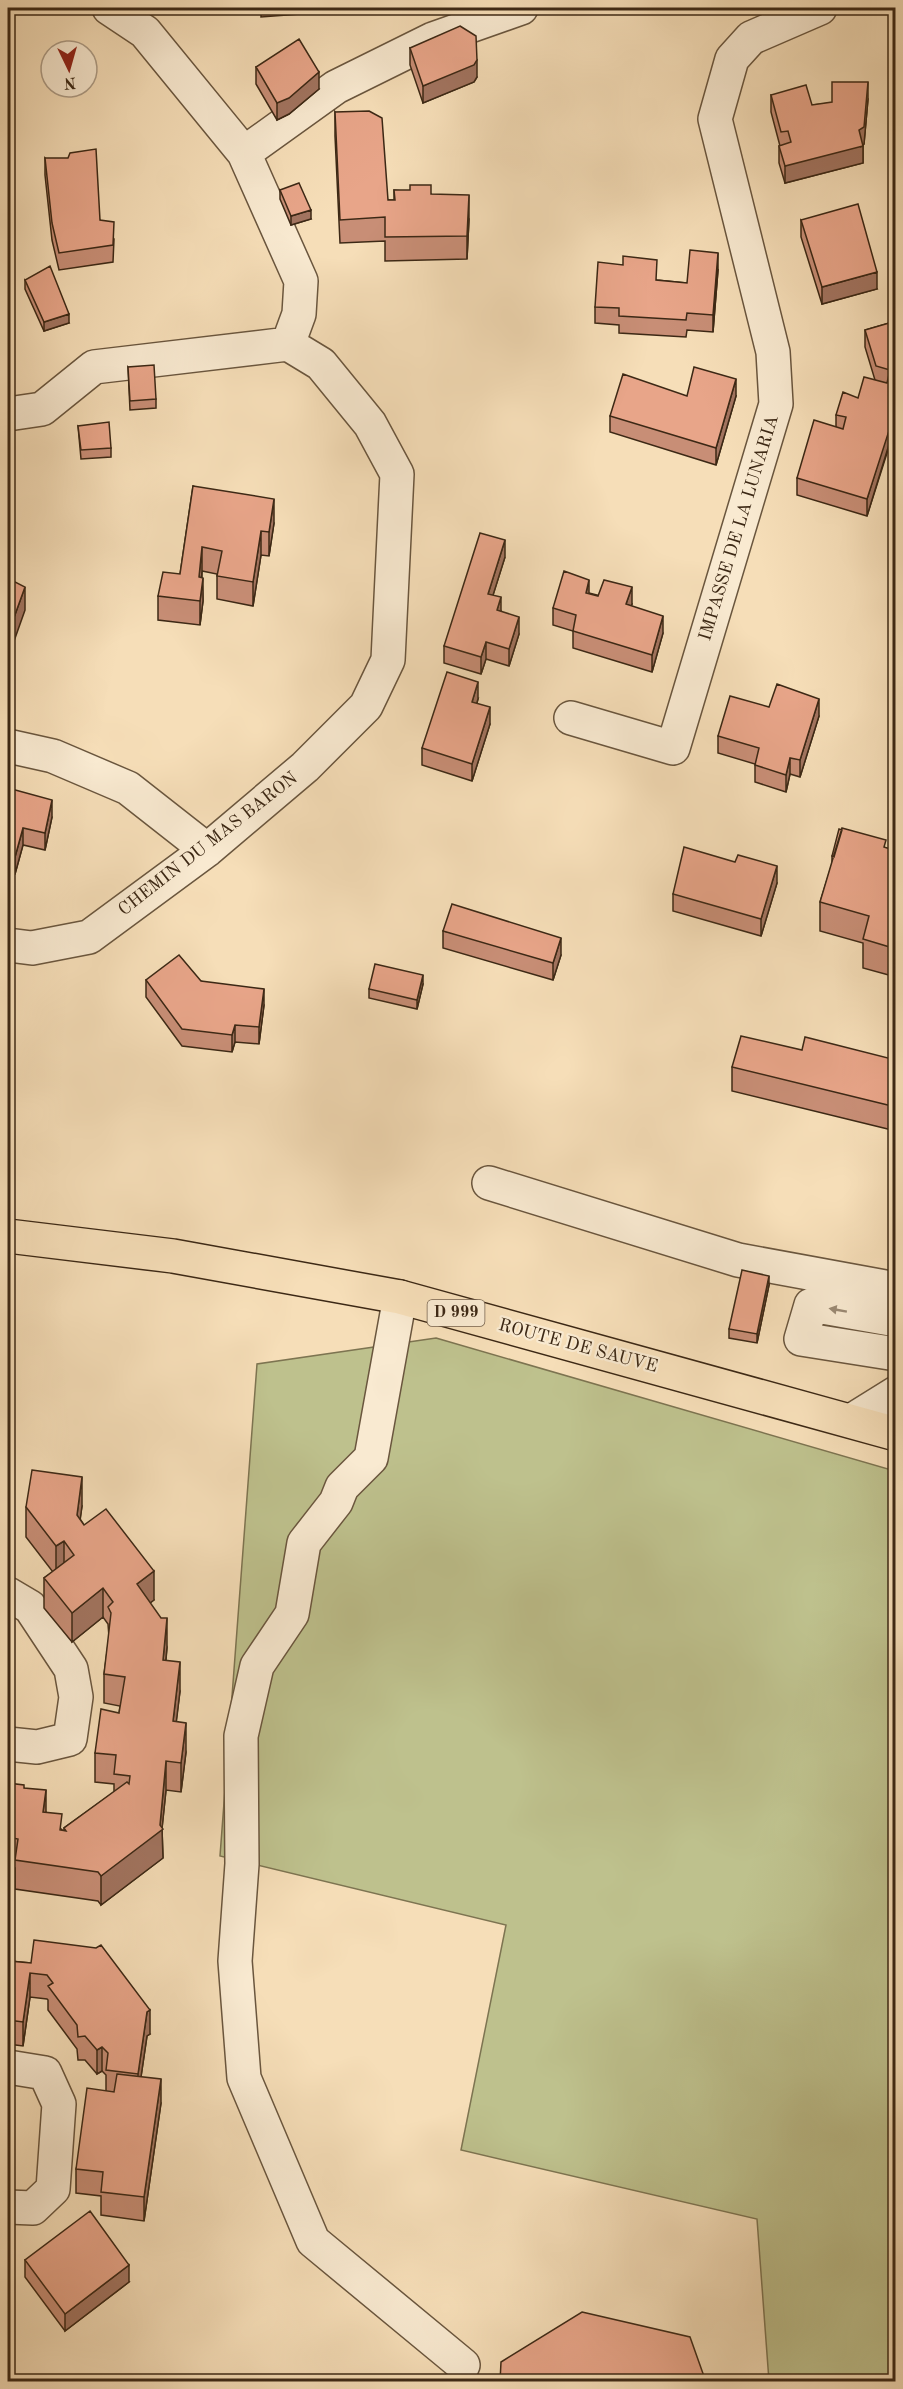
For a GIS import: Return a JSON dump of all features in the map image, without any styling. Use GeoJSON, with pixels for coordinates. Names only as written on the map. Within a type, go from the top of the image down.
{"type":"FeatureCollection","features":[{"type":"Feature","properties":{"kind":"main road","name":"ROUTE DE SAUVE"},"geometry":{"type":"LineString","coordinates":[[8,1236],[173,1256],[400,1297],[896,1434]]}},
{"type":"Feature","properties":{"kind":"street"},"geometry":{"type":"LineString","coordinates":[[8,414],[42,409],[94,367],[288,344],[299,314],[301,281],[244,153],[146,32],[109,8]]}},
{"type":"Feature","properties":{"kind":"street"},"geometry":{"type":"LineString","coordinates":[[244,153],[336,87],[433,39],[521,8]]}},
{"type":"Feature","properties":{"kind":"street","name":"IMPASSE DE LA LUNARIA"},"geometry":{"type":"LineString","coordinates":[[571,718],[673,748],[776,404],[773,352],[715,119],[732,58],[751,38],[820,8]]}},
{"type":"Feature","properties":{"kind":"street","name":"CHEMIN DU MAS BARON"},"geometry":{"type":"LineString","coordinates":[[8,945],[32,948],[89,937],[207,850],[305,767],[366,706],[388,660],[397,474],[370,424],[328,372],[321,364],[288,344]]}},
{"type":"Feature","properties":{"kind":"street"},"geometry":{"type":"LineString","coordinates":[[8,746],[53,756],[128,788],[207,850]]}},
{"type":"Feature","properties":{"kind":"street"},"geometry":{"type":"LineString","coordinates":[[489,1183],[738,1260],[896,1289]]}},
{"type":"Feature","properties":{"kind":"street"},"geometry":{"type":"LineString","coordinates":[[400,1297],[371,1458],[342,1487],[336,1502],[304,1543],[292,1614],[257,1666],[241,1736],[242,1864],[236,1961],[244,2078],[313,2241],[463,2365]]}},
{"type":"Feature","properties":{"kind":"street"},"geometry":{"type":"LineString","coordinates":[[896,1320],[811,1305],[801,1339],[896,1354]]}},
{"type":"Feature","properties":{"kind":"street"},"geometry":{"type":"LineString","coordinates":[[851,1421],[896,1393]]}},
{"type":"Feature","properties":{"kind":"street"},"geometry":{"type":"LineString","coordinates":[[8,1594],[30,1607],[71,1669],[76,1697],[70,1739],[36,1747],[8,1744]]}},
{"type":"Feature","properties":{"kind":"street"},"geometry":{"type":"LineString","coordinates":[[8,2067],[45,2073],[59,2104],[53,2189],[33,2208],[8,2206]]}},
{"type":"Feature","properties":{"kind":"green space"},"geometry":{"type":"Polygon","coordinates":[[[436,1338],[895,1471],[895,2381],[769,2381],[757,2219],[461,2150],[506,1925],[220,1856],[257,1364],[436,1338]]]}},
{"type":"Feature","properties":{"kind":"building"},"geometry":{"type":"Polygon","coordinates":[[[460,26],[476,36],[477,60],[474,65],[423,86],[410,48],[460,26]]]}},
{"type":"Feature","properties":{"kind":"building"},"geometry":{"type":"Polygon","coordinates":[[[299,39],[319,72],[289,98],[277,103],[256,67],[299,39]]]}},
{"type":"Feature","properties":{"kind":"building"},"geometry":{"type":"Polygon","coordinates":[[[832,82],[868,82],[864,127],[859,130],[863,146],[785,166],[779,146],[791,142],[788,131],[781,132],[771,95],[806,85],[812,105],[832,102],[832,82]]]}},
{"type":"Feature","properties":{"kind":"building"},"geometry":{"type":"Polygon","coordinates":[[[369,111],[382,118],[388,200],[395,200],[394,190],[410,190],[410,185],[431,185],[431,194],[469,195],[467,236],[385,237],[385,217],[340,220],[335,112],[369,111]]]}},
{"type":"Feature","properties":{"kind":"building"},"geometry":{"type":"Polygon","coordinates":[[[96,149],[100,220],[114,222],[113,245],[59,253],[52,223],[45,158],[68,158],[70,153],[96,149]]]}},
{"type":"Feature","properties":{"kind":"building"},"geometry":{"type":"Polygon","coordinates":[[[299,183],[311,210],[291,216],[280,190],[299,183]]]}},
{"type":"Feature","properties":{"kind":"building"},"geometry":{"type":"Polygon","coordinates":[[[858,204],[877,272],[822,287],[801,220],[858,204]]]}},
{"type":"Feature","properties":{"kind":"building"},"geometry":{"type":"Polygon","coordinates":[[[690,250],[718,253],[713,315],[687,313],[686,320],[619,316],[619,308],[595,307],[598,262],[623,265],[623,256],[657,260],[656,280],[687,283],[690,250]]]}},
{"type":"Feature","properties":{"kind":"building"},"geometry":{"type":"Polygon","coordinates":[[[50,266],[69,314],[44,322],[25,280],[50,266]]]}},
{"type":"Feature","properties":{"kind":"building"},"geometry":{"type":"Polygon","coordinates":[[[896,321],[896,409],[867,499],[797,478],[814,420],[843,429],[846,417],[836,415],[843,392],[858,398],[864,377],[887,383],[890,370],[876,366],[865,330],[896,321]]]}},
{"type":"Feature","properties":{"kind":"building"},"geometry":{"type":"Polygon","coordinates":[[[154,365],[156,399],[130,401],[128,367],[154,365]]]}},
{"type":"Feature","properties":{"kind":"building"},"geometry":{"type":"Polygon","coordinates":[[[694,367],[736,379],[716,448],[610,416],[623,374],[687,396],[694,367]]]}},
{"type":"Feature","properties":{"kind":"building"},"geometry":{"type":"Polygon","coordinates":[[[109,422],[111,448],[81,450],[78,426],[109,422]]]}},
{"type":"Feature","properties":{"kind":"building"},"geometry":{"type":"Polygon","coordinates":[[[193,486],[274,499],[269,532],[261,531],[253,582],[217,576],[222,551],[202,547],[199,577],[203,578],[200,601],[158,596],[163,572],[180,574],[193,486]]]}},
{"type":"Feature","properties":{"kind":"building"},"geometry":{"type":"Polygon","coordinates":[[[480,533],[505,540],[488,594],[501,597],[497,610],[519,617],[509,649],[486,642],[481,657],[444,646],[480,533]]]}},
{"type":"Feature","properties":{"kind":"building"},"geometry":{"type":"Polygon","coordinates":[[[8,571],[13,581],[25,587],[8,634],[8,571]]]}},
{"type":"Feature","properties":{"kind":"building"},"geometry":{"type":"Polygon","coordinates":[[[564,571],[589,580],[586,593],[598,596],[604,580],[632,587],[626,604],[663,616],[652,655],[573,631],[576,615],[553,608],[564,571]]]}},
{"type":"Feature","properties":{"kind":"building"},"geometry":{"type":"Polygon","coordinates":[[[447,672],[478,682],[472,702],[490,707],[472,764],[422,748],[447,672]]]}},
{"type":"Feature","properties":{"kind":"building"},"geometry":{"type":"Polygon","coordinates":[[[777,684],[819,699],[800,760],[790,758],[786,775],[755,765],[759,748],[718,736],[730,696],[769,707],[777,684]]]}},
{"type":"Feature","properties":{"kind":"building"},"geometry":{"type":"Polygon","coordinates":[[[8,788],[52,800],[45,833],[23,828],[15,857],[8,855],[8,788]]]}},
{"type":"Feature","properties":{"kind":"building"},"geometry":{"type":"Polygon","coordinates":[[[842,828],[886,840],[884,847],[896,851],[896,941],[893,948],[863,939],[869,916],[820,902],[842,828]]]}},
{"type":"Feature","properties":{"kind":"building"},"geometry":{"type":"Polygon","coordinates":[[[839,829],[842,830],[834,857],[832,856],[839,829]]]}},
{"type":"Feature","properties":{"kind":"building"},"geometry":{"type":"Polygon","coordinates":[[[684,847],[735,862],[738,855],[777,866],[761,919],[673,894],[684,847]]]}},
{"type":"Feature","properties":{"kind":"building"},"geometry":{"type":"Polygon","coordinates":[[[452,904],[561,938],[553,963],[443,931],[452,904]]]}},
{"type":"Feature","properties":{"kind":"building"},"geometry":{"type":"Polygon","coordinates":[[[179,955],[201,981],[264,989],[259,1027],[235,1025],[232,1035],[182,1029],[146,980],[179,955]]]}},
{"type":"Feature","properties":{"kind":"building"},"geometry":{"type":"Polygon","coordinates":[[[375,964],[423,975],[417,1000],[369,989],[375,964]]]}},
{"type":"Feature","properties":{"kind":"building"},"geometry":{"type":"Polygon","coordinates":[[[741,1036],[802,1050],[805,1037],[896,1060],[896,1107],[732,1067],[741,1036]]]}},
{"type":"Feature","properties":{"kind":"building"},"geometry":{"type":"Polygon","coordinates":[[[742,1270],[769,1276],[757,1334],[729,1329],[742,1270]]]}},
{"type":"Feature","properties":{"kind":"building"},"geometry":{"type":"Polygon","coordinates":[[[32,1470],[82,1477],[77,1515],[84,1525],[106,1509],[154,1571],[137,1584],[161,1618],[167,1618],[163,1660],[180,1662],[173,1721],[186,1723],[181,1763],[166,1761],[160,1825],[163,1829],[101,1876],[98,1872],[15,1860],[18,1839],[8,1837],[8,1783],[24,1785],[24,1788],[46,1790],[43,1812],[62,1814],[60,1830],[66,1831],[64,1828],[127,1782],[129,1784],[130,1776],[114,1774],[116,1755],[95,1753],[101,1709],[119,1713],[125,1677],[104,1674],[111,1613],[108,1607],[113,1602],[103,1588],[72,1613],[44,1578],[74,1555],[64,1541],[56,1546],[26,1507],[32,1470]]]}},
{"type":"Feature","properties":{"kind":"building"},"geometry":{"type":"Polygon","coordinates":[[[34,1940],[96,1948],[101,1945],[150,2010],[147,2012],[138,2074],[106,2070],[108,2053],[102,2047],[97,2050],[85,2036],[78,2037],[77,2025],[48,1986],[53,1983],[47,1975],[30,1973],[23,2022],[8,2020],[8,1951],[10,1951],[9,1961],[31,1963],[34,1940]]]}},
{"type":"Feature","properties":{"kind":"building"},"geometry":{"type":"Polygon","coordinates":[[[117,2074],[161,2079],[144,2197],[101,2192],[103,2172],[76,2169],[87,2088],[114,2092],[117,2074]]]}},
{"type":"Feature","properties":{"kind":"building"},"geometry":{"type":"Polygon","coordinates":[[[90,2211],[129,2265],[65,2314],[25,2260],[90,2211]]]}},
{"type":"Feature","properties":{"kind":"building"},"geometry":{"type":"Polygon","coordinates":[[[582,2312],[690,2337],[706,2382],[500,2382],[501,2362],[582,2312]]]}}]}
